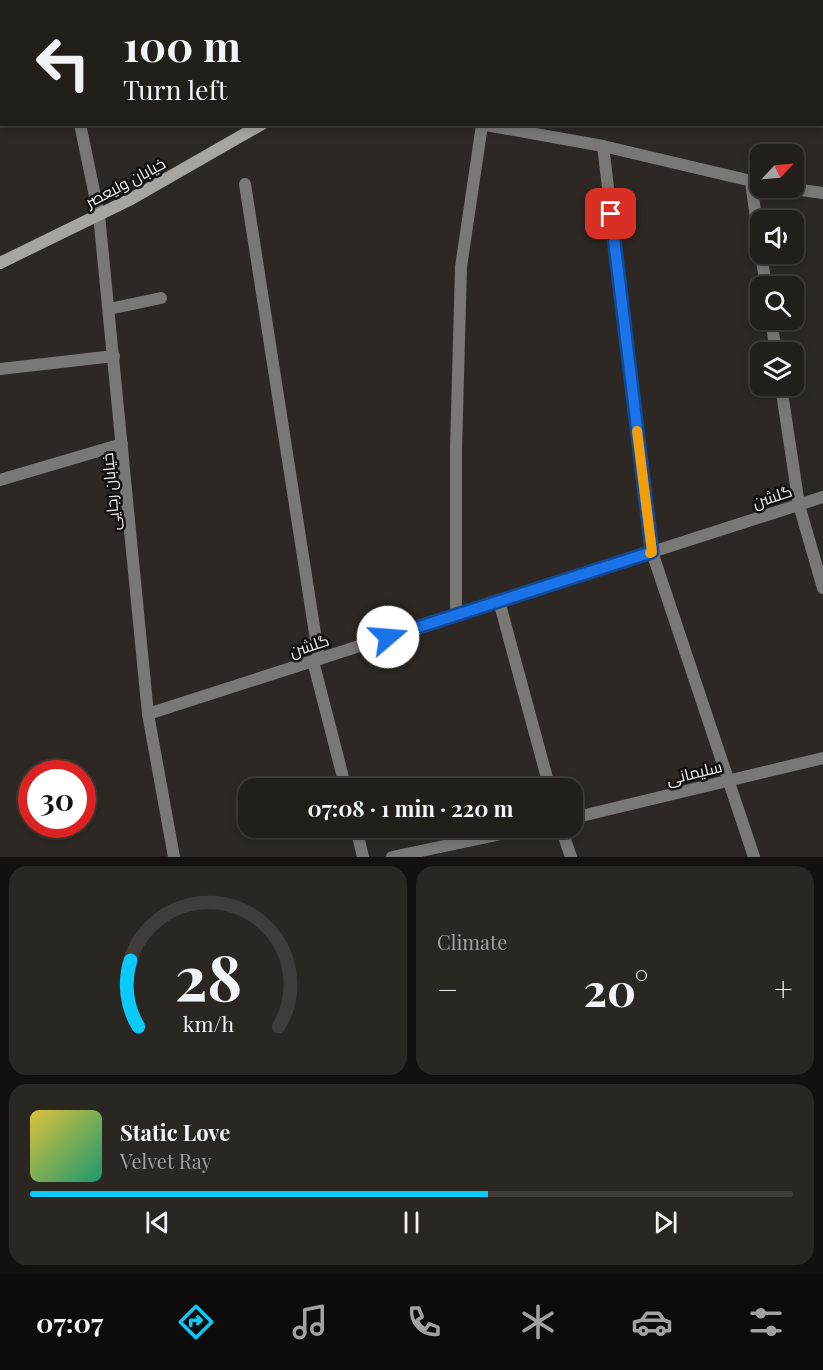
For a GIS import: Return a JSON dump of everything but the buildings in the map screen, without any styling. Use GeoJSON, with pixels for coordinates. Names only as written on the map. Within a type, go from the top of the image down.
{"type":"FeatureCollection","features":[{"type":"Feature","properties":{"kind":"main road","name":"خیابان ولیعصر"},"geometry":{"type":"LineString","coordinates":[[0,263],[99,215],[258,126]]}},
{"type":"Feature","properties":{"kind":"street","name":"خیابان رجایی"},"geometry":{"type":"LineString","coordinates":[[80,126],[99,215],[148,714],[174,857]]}},
{"type":"Feature","properties":{"kind":"street"},"geometry":{"type":"LineString","coordinates":[[456,615],[456,450],[461,267],[481,126]]}},
{"type":"Feature","properties":{"kind":"street"},"geometry":{"type":"LineString","coordinates":[[487,126],[603,146],[750,181]]}},
{"type":"Feature","properties":{"kind":"street"},"geometry":{"type":"LineString","coordinates":[[603,146],[652,552],[754,857]]}},
{"type":"Feature","properties":{"kind":"street"},"geometry":{"type":"LineString","coordinates":[[245,184],[316,660],[343,778]]}},
{"type":"Feature","properties":{"kind":"street"},"geometry":{"type":"LineString","coordinates":[[804,191],[823,194]]}},
{"type":"Feature","properties":{"kind":"street"},"geometry":{"type":"LineString","coordinates":[[109,309],[161,298]]}},
{"type":"Feature","properties":{"kind":"street"},"geometry":{"type":"LineString","coordinates":[[0,369],[114,356]]}},
{"type":"Feature","properties":{"kind":"street"},"geometry":{"type":"LineString","coordinates":[[783,396],[799,505],[823,588]]}},
{"type":"Feature","properties":{"kind":"street"},"geometry":{"type":"LineString","coordinates":[[0,480],[122,444]]}},
{"type":"Feature","properties":{"kind":"street","name":"گلشن"},"geometry":{"type":"LineString","coordinates":[[148,714],[823,497]]}},
{"type":"Feature","properties":{"kind":"street"},"geometry":{"type":"LineString","coordinates":[[499,601],[547,778]]}},
{"type":"Feature","properties":{"kind":"street","name":"سلیمانی"},"geometry":{"type":"LineString","coordinates":[[583,816],[823,758]]}},
{"type":"Feature","properties":{"kind":"street"},"geometry":{"type":"LineString","coordinates":[[358,838],[363,857]]}},
{"type":"Feature","properties":{"kind":"street"},"geometry":{"type":"LineString","coordinates":[[392,857],[482,838]]}},
{"type":"Feature","properties":{"kind":"street"},"geometry":{"type":"LineString","coordinates":[[564,838],[571,857]]}},
{"type":"Feature","properties":{"kind":"slow traffic"},"geometry":{"type":"LineString","coordinates":[[637,431],[652,552],[650,553]]}},
{"type":"Feature","properties":{"kind":"route"},"geometry":{"type":"LineString","coordinates":[[388,637],[652,552],[611,214]]}}]}
